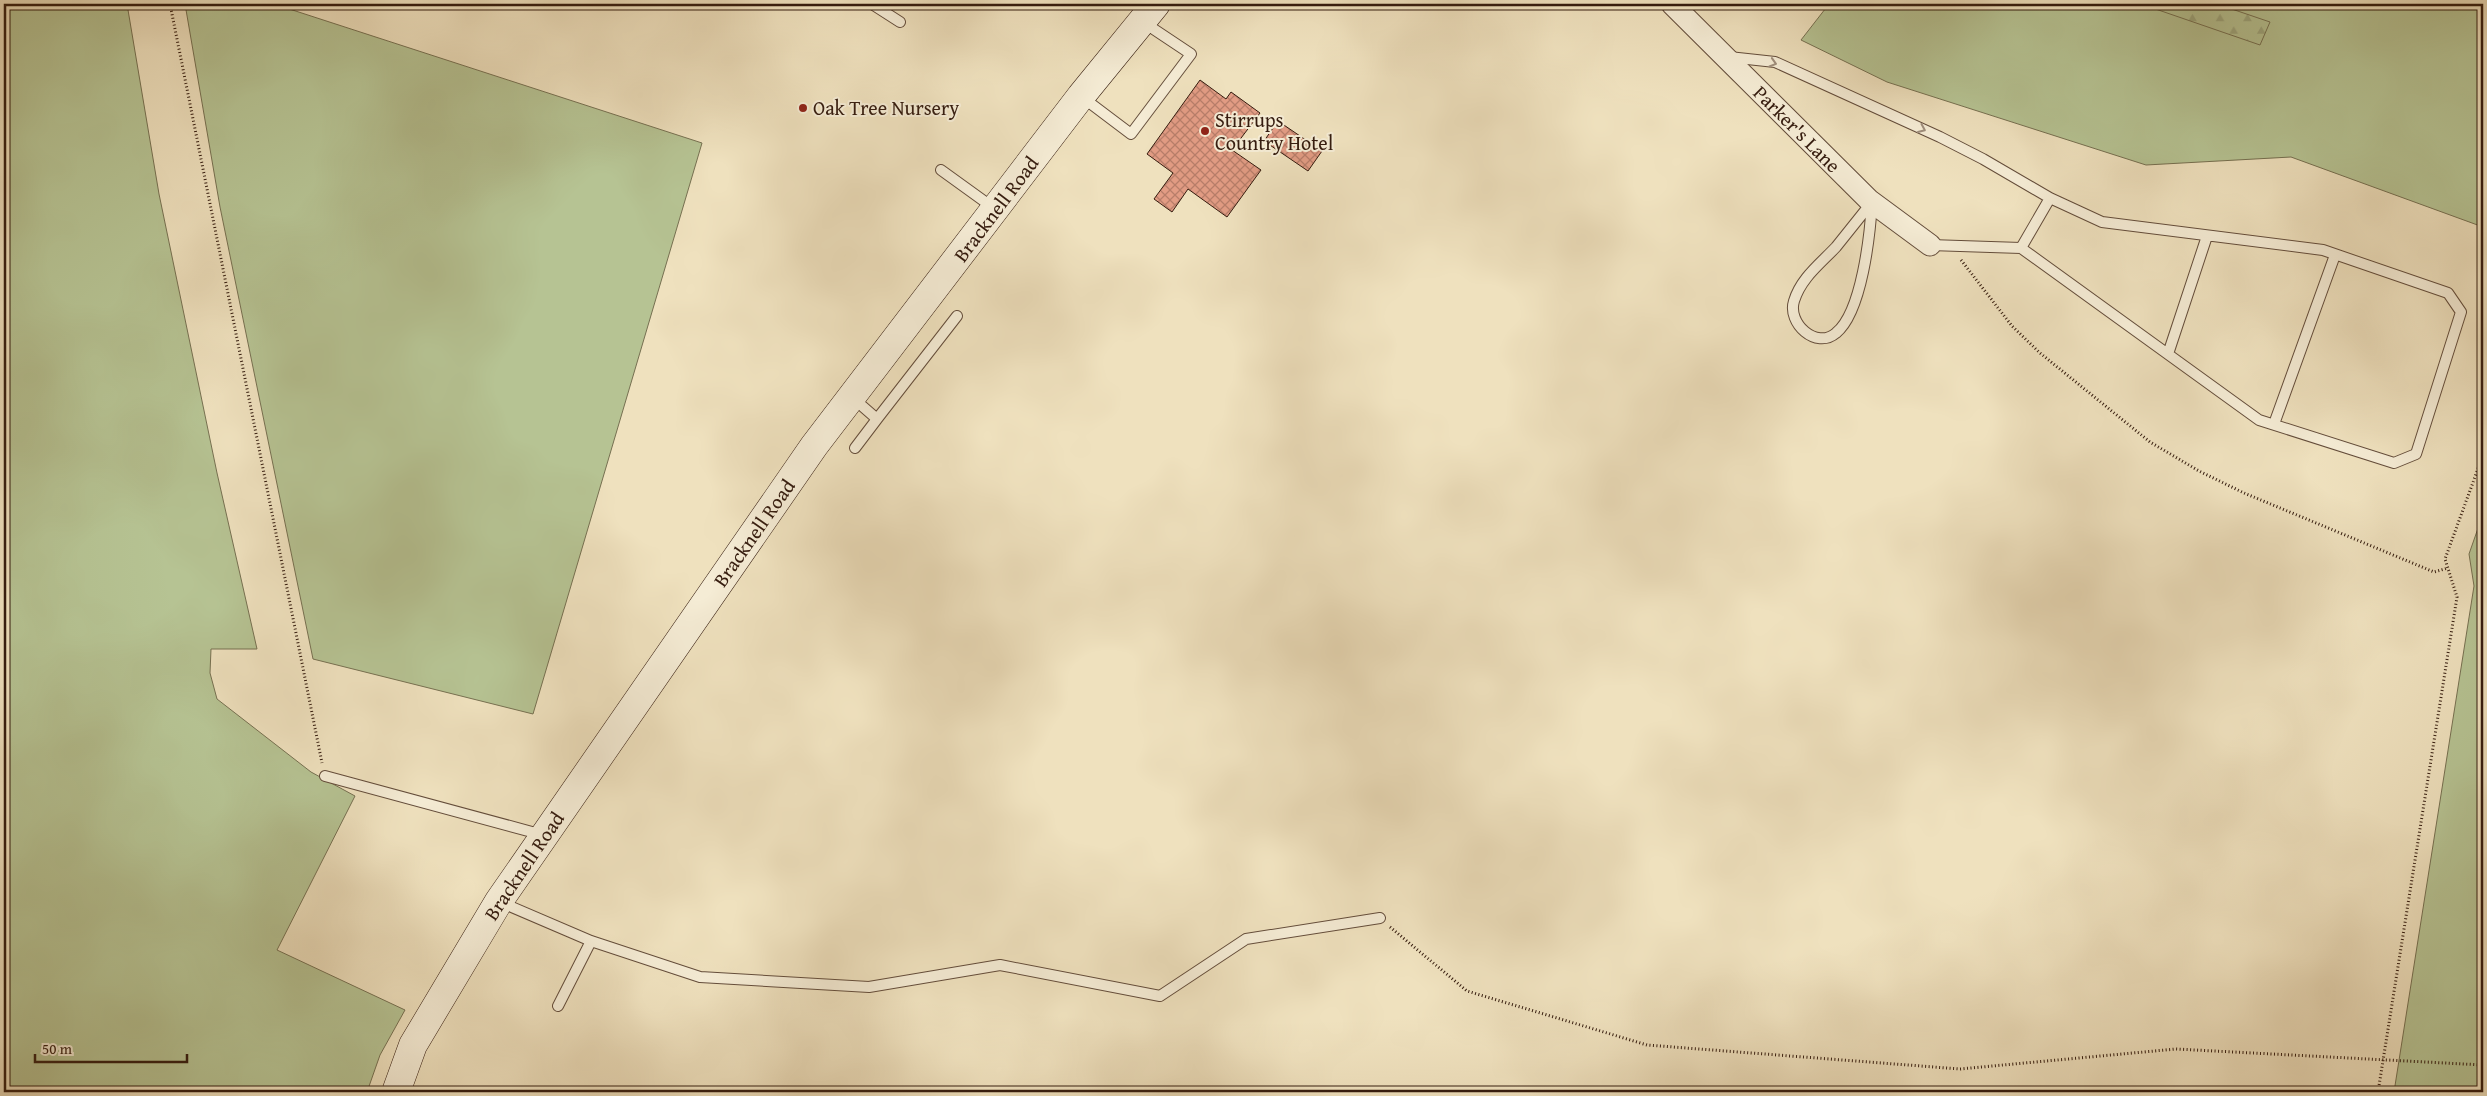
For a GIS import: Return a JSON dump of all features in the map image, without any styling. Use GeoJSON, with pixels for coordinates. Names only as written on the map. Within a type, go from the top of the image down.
{"type":"FeatureCollection","features":[{"type":"Feature","properties":{"kind":"main road","name":"Bracknell Road"},"geometry":{"type":"LineString","coordinates":[[396,1092],[413,1046],[499,901],[814,446],[853,398],[1081,96],[1149,12]]}},
{"type":"Feature","properties":{"kind":"street","name":"Parker's Lane"},"geometry":{"type":"LineString","coordinates":[[1672,4],[1872,202],[1940,246]]}},
{"type":"Feature","properties":{"kind":"lane"},"geometry":{"type":"LineString","coordinates":[[872,4],[900,22]]}},
{"type":"Feature","properties":{"kind":"lane"},"geometry":{"type":"LineString","coordinates":[[1081,96],[1130,134],[1190,54],[1149,12]]}},
{"type":"Feature","properties":{"kind":"lane"},"geometry":{"type":"LineString","coordinates":[[1725,57],[1775,62],[1949,142],[2050,198],[2102,222],[2323,250],[2448,293],[2461,312],[2416,454],[2394,463],[2260,420],[2021,248],[1940,246]]}},
{"type":"Feature","properties":{"kind":"lane"},"geometry":{"type":"LineString","coordinates":[[941,170],[996,210]]}},
{"type":"Feature","properties":{"kind":"lane"},"geometry":{"type":"LineString","coordinates":[[2021,248],[2050,198]]}},
{"type":"Feature","properties":{"kind":"lane"},"geometry":{"type":"LineString","coordinates":[[1872,202],[1870,233],[1862,282],[1852,306],[1844,324],[1836,333],[1828,338],[1815,338],[1806,333],[1797,321],[1793,302],[1804,280],[1872,202]]}},
{"type":"Feature","properties":{"kind":"lane"},"geometry":{"type":"LineString","coordinates":[[2168,354],[2207,236]]}},
{"type":"Feature","properties":{"kind":"lane"},"geometry":{"type":"LineString","coordinates":[[2274,424],[2335,255]]}},
{"type":"Feature","properties":{"kind":"lane"},"geometry":{"type":"LineString","coordinates":[[855,448],[957,316]]}},
{"type":"Feature","properties":{"kind":"lane"},"geometry":{"type":"LineString","coordinates":[[853,398],[877,419]]}},
{"type":"Feature","properties":{"kind":"lane"},"geometry":{"type":"LineString","coordinates":[[325,776],[544,835]]}},
{"type":"Feature","properties":{"kind":"lane"},"geometry":{"type":"LineString","coordinates":[[499,901],[591,941],[700,977],[869,988],[1000,965],[1160,996],[1246,939],[1380,918]]}},
{"type":"Feature","properties":{"kind":"lane"},"geometry":{"type":"LineString","coordinates":[[558,1006],[591,941]]}},
{"type":"Feature","properties":{"kind":"path"},"geometry":{"type":"LineString","coordinates":[[170,4],[325,776]]}},
{"type":"Feature","properties":{"kind":"path"},"geometry":{"type":"LineString","coordinates":[[1940,246],[2012,326],[2098,402],[2150,442],[2199,472],[2244,493],[2434,572],[2448,568]]}},
{"type":"Feature","properties":{"kind":"path"},"geometry":{"type":"LineString","coordinates":[[2378,1092],[2457,597],[2445,559],[2483,455]]}},
{"type":"Feature","properties":{"kind":"path"},"geometry":{"type":"LineString","coordinates":[[1380,918],[1467,991],[1647,1045],[1960,1069],[2176,1048],[2483,1065]]}},
{"type":"Feature","properties":{"kind":"green space"},"geometry":{"type":"Polygon","coordinates":[[[4,4],[127,4],[159,194],[217,473],[257,649],[211,649],[210,673],[217,699],[311,772],[355,796],[277,950],[405,1010],[380,1055],[367,1092],[4,1092],[4,4]]]}},
{"type":"Feature","properties":{"kind":"green space"},"geometry":{"type":"Polygon","coordinates":[[[185,4],[274,4],[702,143],[533,714],[313,659],[220,207],[185,4]]]}},
{"type":"Feature","properties":{"kind":"green space"},"geometry":{"type":"Polygon","coordinates":[[[1829,4],[2483,4],[2483,227],[2291,157],[2146,165],[1887,82],[1801,40],[1829,4]]]}},
{"type":"Feature","properties":{"kind":"green space"},"geometry":{"type":"Polygon","coordinates":[[[2141,4],[2217,4],[2270,22],[2260,45],[2141,4]]]}},
{"type":"Feature","properties":{"kind":"green space"},"geometry":{"type":"Polygon","coordinates":[[[2483,514],[2483,1092],[2394,1092],[2474,586],[2469,554],[2483,514]]]}},
{"type":"Feature","properties":{"kind":"building","name":"Stirrups Country Hotel"},"geometry":{"type":"Polygon","coordinates":[[[1200,80],[1226,99],[1231,92],[1260,113],[1232,150],[1261,170],[1227,217],[1188,189],[1172,212],[1154,199],[1173,173],[1147,154],[1200,80]]]}},
{"type":"Feature","properties":{"kind":"building"},"geometry":{"type":"Polygon","coordinates":[[[1278,121],[1322,151],[1308,171],[1264,141],[1278,121]]]}},
{"type":"Feature","properties":{"kind":"place","name":"Oak Tree Nursery"},"geometry":{"type":"Point","coordinates":[803,108]}},
{"type":"Feature","properties":{"kind":"place","name":"Stirrups Country Hotel"},"geometry":{"type":"Point","coordinates":[1205,131]}}]}
